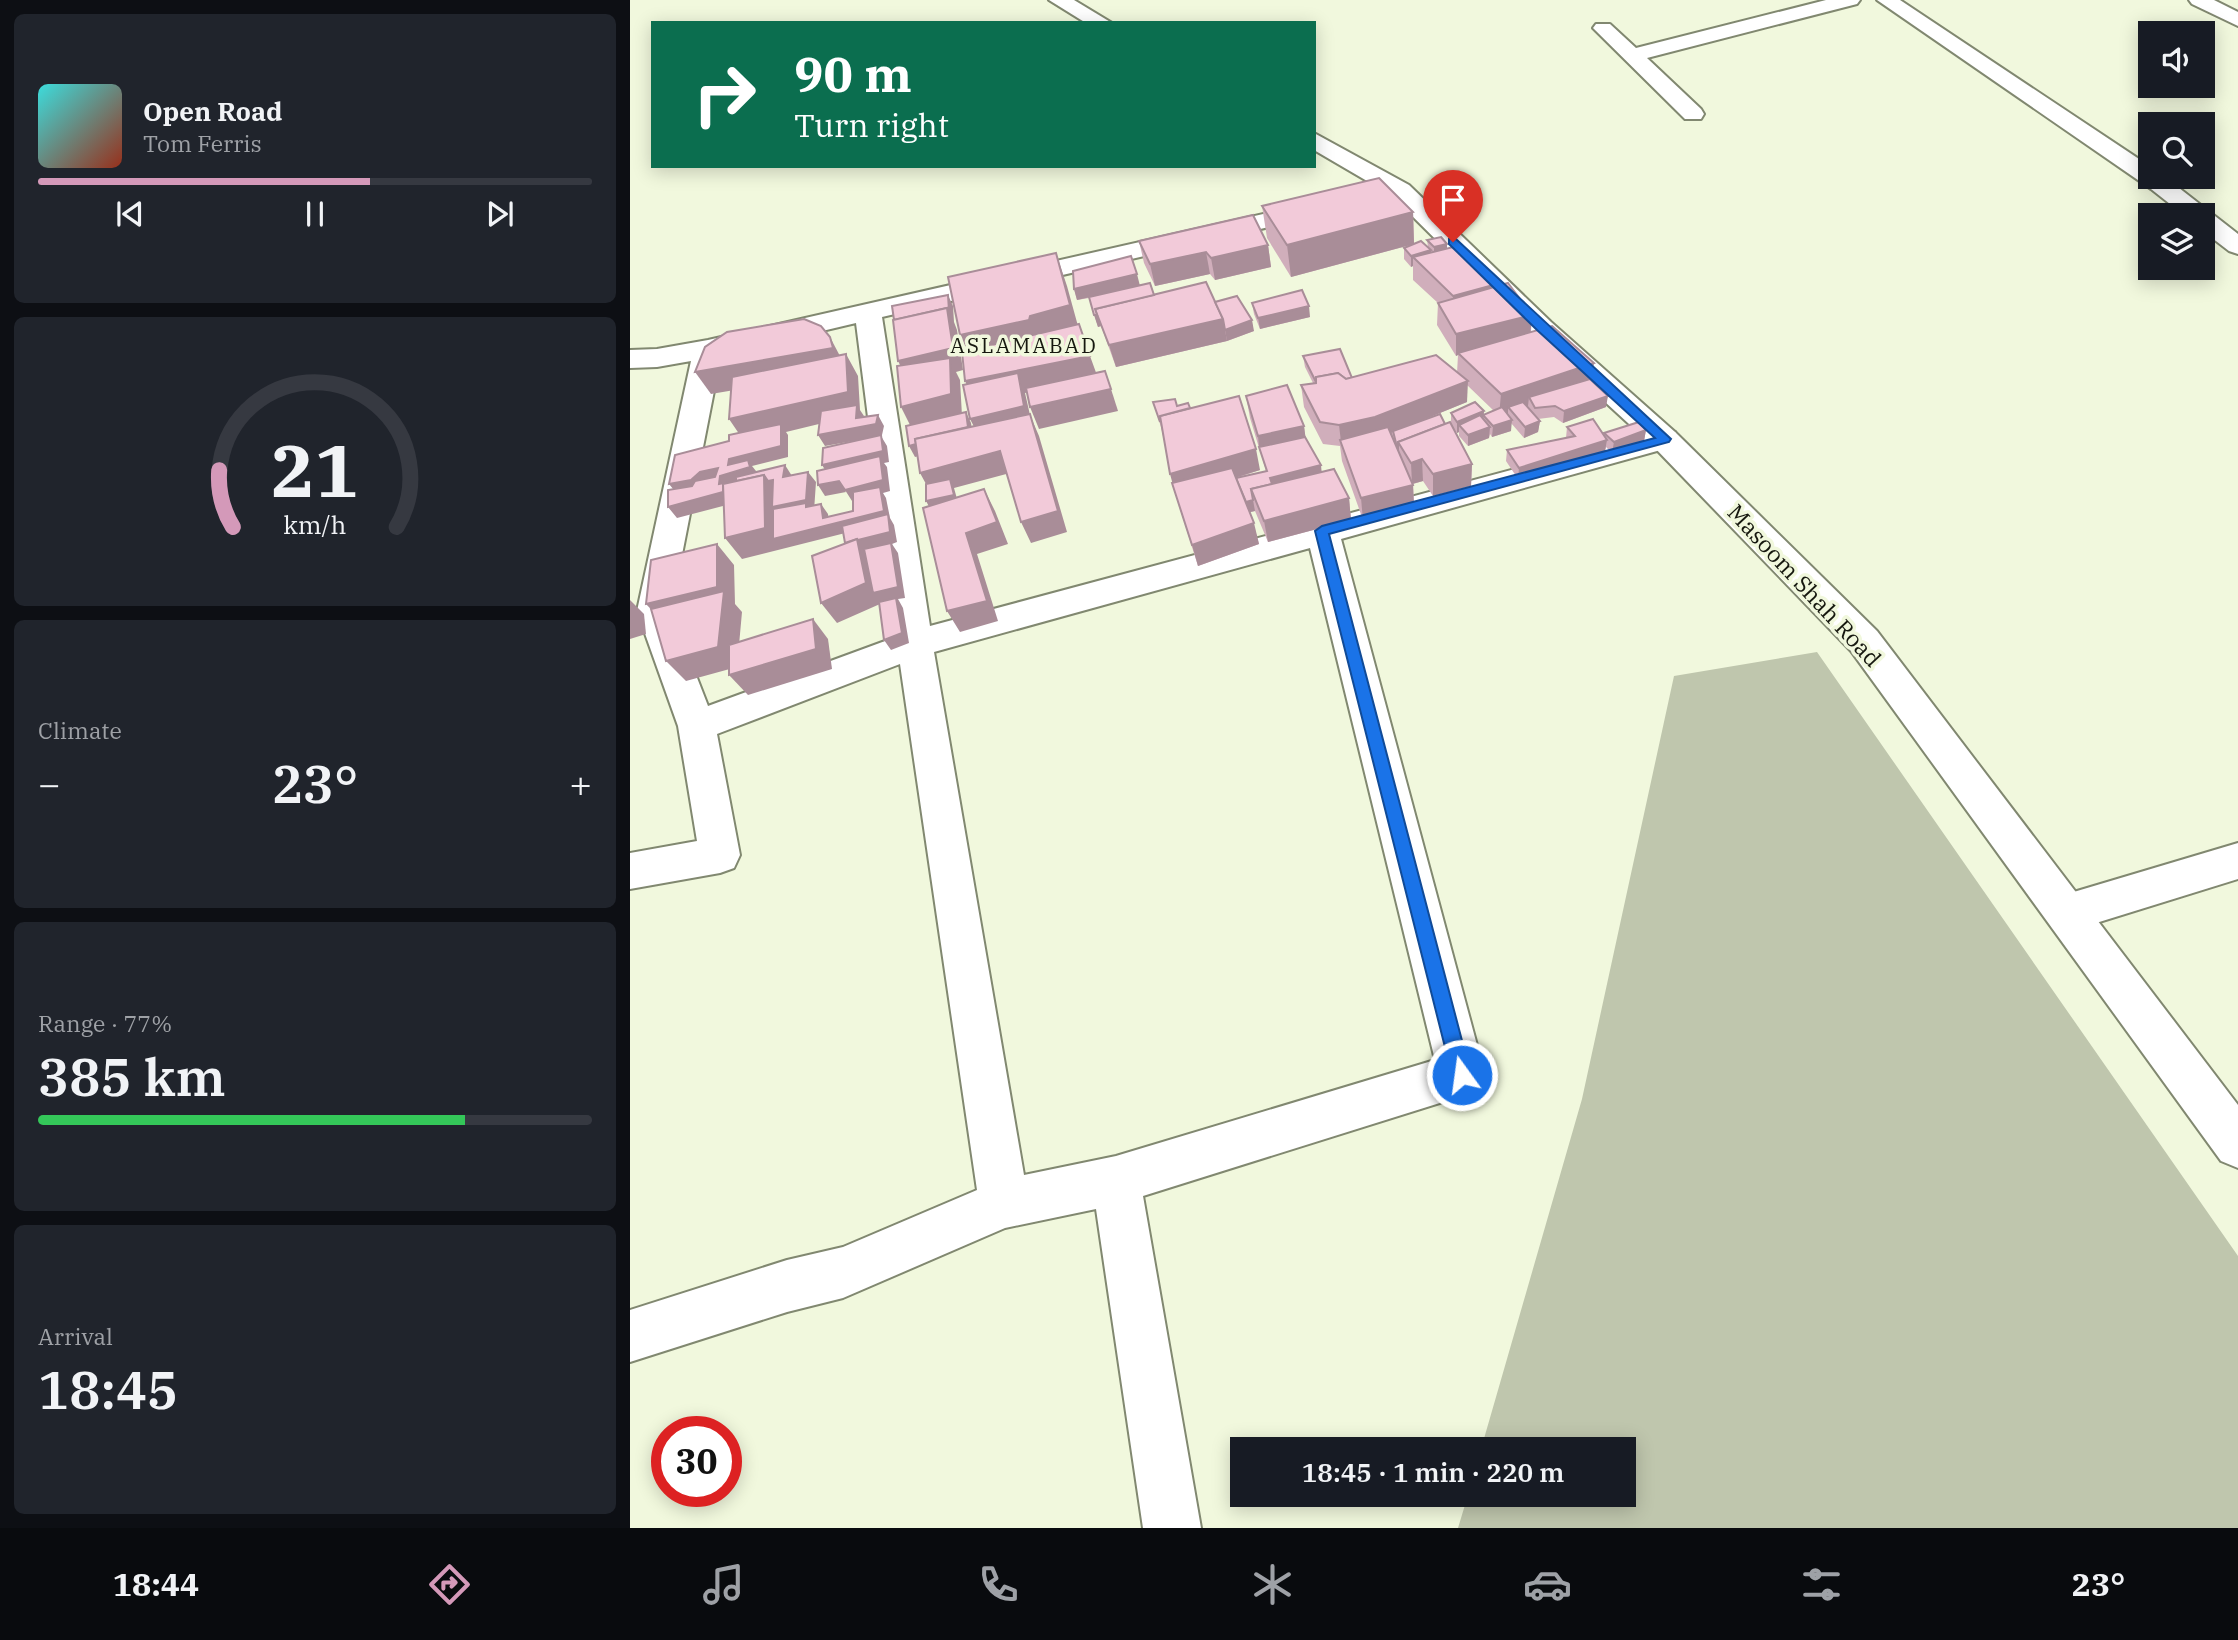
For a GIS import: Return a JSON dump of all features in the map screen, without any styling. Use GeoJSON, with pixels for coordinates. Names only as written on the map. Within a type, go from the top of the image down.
{"type":"FeatureCollection","features":[{"type":"Feature","properties":{"kind":"street"},"geometry":{"type":"LineString","coordinates":[[1059,0],[1098,21]]}},
{"type":"Feature","properties":{"kind":"street"},"geometry":{"type":"LineString","coordinates":[[1603,28],[1693,114],[1632,55],[1850,0]]}},
{"type":"Feature","properties":{"kind":"street"},"geometry":{"type":"LineString","coordinates":[[1887,0],[2160,184],[2184,203]]}},
{"type":"Feature","properties":{"kind":"street"},"geometry":{"type":"LineString","coordinates":[[2199,0],[2238,20]]}},
{"type":"Feature","properties":{"kind":"street","name":"Masoom Shah Road"},"geometry":{"type":"LineString","coordinates":[[1316,141],[1399,190],[1541,328],[1664,439],[1864,641],[2238,1144]]}},
{"type":"Feature","properties":{"kind":"street"},"geometry":{"type":"LineString","coordinates":[[630,359],[657,358],[708,349],[1399,190]]}},
{"type":"Feature","properties":{"kind":"street"},"geometry":{"type":"LineString","coordinates":[[2215,228],[2238,246]]}},
{"type":"Feature","properties":{"kind":"street"},"geometry":{"type":"LineString","coordinates":[[868,312],[915,644],[1004,1204]]}},
{"type":"Feature","properties":{"kind":"street"},"geometry":{"type":"LineString","coordinates":[[630,871],[720,855],[697,726],[654,611],[708,349]]}},
{"type":"Feature","properties":{"kind":"street"},"geometry":{"type":"LineString","coordinates":[[697,726],[915,644],[1664,439]]}},
{"type":"Feature","properties":{"kind":"street"},"geometry":{"type":"LineString","coordinates":[[630,1336],[788,1286],[843,1272],[1004,1204],[1116,1180],[1462,1075],[1322,531]]}},
{"type":"Feature","properties":{"kind":"street"},"geometry":{"type":"LineString","coordinates":[[2067,913],[2238,861]]}},
{"type":"Feature","properties":{"kind":"street"},"geometry":{"type":"LineString","coordinates":[[1116,1180],[1172,1528]]}},
{"type":"Feature","properties":{"kind":"green space"},"geometry":{"type":"Polygon","coordinates":[[[1817,652],[2238,1256],[2238,1528],[1458,1528],[1464,1507],[1636,1507],[1636,1437],[1484,1437],[1582,1099],[1674,676],[1817,652]]]}},
{"type":"Feature","properties":{"kind":"building"},"geometry":{"type":"Polygon","coordinates":[[[1379,178],[1413,212],[1287,245],[1262,206],[1379,178]]]}},
{"type":"Feature","properties":{"kind":"building"},"geometry":{"type":"Polygon","coordinates":[[[1253,215],[1268,245],[1211,258],[1206,252],[1150,264],[1139,241],[1253,215]]]}},
{"type":"Feature","properties":{"kind":"building"},"geometry":{"type":"Polygon","coordinates":[[[1441,237],[1447,244],[1434,247],[1427,240],[1441,237]]]}},
{"type":"Feature","properties":{"kind":"building"},"geometry":{"type":"Polygon","coordinates":[[[1421,241],[1431,250],[1411,256],[1404,248],[1421,241]]]}},
{"type":"Feature","properties":{"kind":"building"},"geometry":{"type":"Polygon","coordinates":[[[1457,246],[1497,284],[1453,296],[1413,257],[1457,246]]]}},
{"type":"Feature","properties":{"kind":"building"},"geometry":{"type":"Polygon","coordinates":[[[1056,253],[1070,305],[1030,316],[1029,320],[960,335],[948,277],[1056,253]]]}},
{"type":"Feature","properties":{"kind":"building"},"geometry":{"type":"Polygon","coordinates":[[[1131,256],[1137,274],[1074,289],[1073,271],[1131,256]]]}},
{"type":"Feature","properties":{"kind":"building"},"geometry":{"type":"Polygon","coordinates":[[[1206,282],[1223,319],[1109,345],[1095,309],[1206,282]]]}},
{"type":"Feature","properties":{"kind":"building"},"geometry":{"type":"Polygon","coordinates":[[[1150,283],[1154,295],[1095,309],[1097,315],[1094,315],[1089,297],[1150,283]]]}},
{"type":"Feature","properties":{"kind":"building"},"geometry":{"type":"Polygon","coordinates":[[[1508,283],[1532,315],[1456,334],[1438,303],[1508,283]]]}},
{"type":"Feature","properties":{"kind":"building"},"geometry":{"type":"Polygon","coordinates":[[[1302,290],[1309,306],[1258,318],[1252,303],[1302,290]]]}},
{"type":"Feature","properties":{"kind":"building"},"geometry":{"type":"Polygon","coordinates":[[[948,295],[949,311],[947,308],[894,320],[892,306],[948,295]]]}},
{"type":"Feature","properties":{"kind":"building"},"geometry":{"type":"Polygon","coordinates":[[[1237,296],[1252,320],[1225,330],[1215,302],[1237,296]]]}},
{"type":"Feature","properties":{"kind":"building"},"geometry":{"type":"Polygon","coordinates":[[[947,308],[953,348],[898,361],[893,320],[947,308]]]}},
{"type":"Feature","properties":{"kind":"building"},"geometry":{"type":"Polygon","coordinates":[[[804,319],[821,326],[830,337],[833,348],[695,372],[705,347],[727,332],[804,319]]]}},
{"type":"Feature","properties":{"kind":"building"},"geometry":{"type":"Polygon","coordinates":[[[1079,324],[1090,356],[965,381],[962,352],[1079,324]]]}},
{"type":"Feature","properties":{"kind":"building"},"geometry":{"type":"Polygon","coordinates":[[[1552,326],[1594,363],[1501,394],[1458,353],[1552,326]]]}},
{"type":"Feature","properties":{"kind":"building"},"geometry":{"type":"Polygon","coordinates":[[[1340,349],[1352,378],[1346,379],[1338,373],[1316,377],[1316,382],[1303,356],[1340,349]]]}},
{"type":"Feature","properties":{"kind":"building"},"geometry":{"type":"Polygon","coordinates":[[[846,354],[848,392],[729,419],[732,377],[846,354]]]}},
{"type":"Feature","properties":{"kind":"building"},"geometry":{"type":"Polygon","coordinates":[[[1436,355],[1468,381],[1375,417],[1339,425],[1320,422],[1301,385],[1316,383],[1316,377],[1338,373],[1346,379],[1436,355]]]}},
{"type":"Feature","properties":{"kind":"building"},"geometry":{"type":"Polygon","coordinates":[[[950,358],[951,394],[901,407],[897,366],[950,358]]]}},
{"type":"Feature","properties":{"kind":"building"},"geometry":{"type":"Polygon","coordinates":[[[1105,371],[1111,389],[1030,407],[1026,388],[1105,371]]]}},
{"type":"Feature","properties":{"kind":"building"},"geometry":{"type":"Polygon","coordinates":[[[1018,373],[1024,406],[970,419],[963,385],[1018,373]]]}},
{"type":"Feature","properties":{"kind":"building"},"geometry":{"type":"Polygon","coordinates":[[[1590,379],[1608,396],[1564,411],[1555,406],[1535,408],[1529,397],[1590,379]]]}},
{"type":"Feature","properties":{"kind":"building"},"geometry":{"type":"Polygon","coordinates":[[[1287,385],[1304,426],[1258,436],[1246,396],[1287,385]]]}},
{"type":"Feature","properties":{"kind":"building"},"geometry":{"type":"Polygon","coordinates":[[[1239,396],[1256,449],[1170,474],[1160,416],[1239,396]]]}},
{"type":"Feature","properties":{"kind":"building"},"geometry":{"type":"Polygon","coordinates":[[[1175,399],[1177,406],[1188,403],[1190,408],[1160,416],[1160,422],[1153,402],[1175,399]]]}},
{"type":"Feature","properties":{"kind":"building"},"geometry":{"type":"Polygon","coordinates":[[[1475,402],[1484,411],[1457,422],[1451,413],[1475,402]]]}},
{"type":"Feature","properties":{"kind":"building"},"geometry":{"type":"Polygon","coordinates":[[[1523,402],[1540,421],[1525,427],[1508,407],[1523,402]]]}},
{"type":"Feature","properties":{"kind":"building"},"geometry":{"type":"Polygon","coordinates":[[[857,405],[856,418],[878,415],[876,424],[818,435],[821,411],[857,405]]]}},
{"type":"Feature","properties":{"kind":"building"},"geometry":{"type":"Polygon","coordinates":[[[1502,407],[1512,420],[1493,426],[1483,415],[1502,407]]]}},
{"type":"Feature","properties":{"kind":"building"},"geometry":{"type":"Polygon","coordinates":[[[966,412],[968,427],[915,439],[916,444],[909,446],[906,426],[966,412]]]}},
{"type":"Feature","properties":{"kind":"building"},"geometry":{"type":"Polygon","coordinates":[[[1030,414],[1058,511],[1021,522],[1000,451],[920,473],[915,439],[1030,414]]]}},
{"type":"Feature","properties":{"kind":"building"},"geometry":{"type":"Polygon","coordinates":[[[1440,414],[1445,424],[1398,442],[1398,451],[1393,431],[1440,414]]]}},
{"type":"Feature","properties":{"kind":"building"},"geometry":{"type":"Polygon","coordinates":[[[1480,415],[1490,427],[1468,435],[1459,425],[1480,415]]]}},
{"type":"Feature","properties":{"kind":"building"},"geometry":{"type":"Polygon","coordinates":[[[1593,419],[1607,440],[1519,468],[1507,450],[1575,436],[1567,427],[1593,419]]]}},
{"type":"Feature","properties":{"kind":"building"},"geometry":{"type":"Polygon","coordinates":[[[1450,422],[1472,464],[1433,474],[1422,459],[1411,463],[1398,442],[1450,422]]]}},
{"type":"Feature","properties":{"kind":"building"},"geometry":{"type":"Polygon","coordinates":[[[1639,422],[1646,430],[1614,442],[1604,433],[1639,422]]]}},
{"type":"Feature","properties":{"kind":"building"},"geometry":{"type":"Polygon","coordinates":[[[781,424],[781,446],[729,459],[728,465],[748,460],[750,467],[720,476],[719,484],[734,481],[723,484],[723,492],[668,507],[668,490],[692,486],[695,481],[715,477],[718,468],[700,472],[691,480],[669,484],[675,455],[729,441],[729,435],[781,424]]]}},
{"type":"Feature","properties":{"kind":"building"},"geometry":{"type":"Polygon","coordinates":[[[1388,427],[1413,485],[1361,498],[1340,440],[1388,427]]]}},
{"type":"Feature","properties":{"kind":"building"},"geometry":{"type":"Polygon","coordinates":[[[881,435],[883,451],[822,465],[823,448],[881,435]]]}},
{"type":"Feature","properties":{"kind":"building"},"geometry":{"type":"Polygon","coordinates":[[[1305,437],[1321,465],[1270,478],[1272,484],[1251,489],[1253,500],[1246,502],[1236,478],[1267,471],[1259,447],[1305,437]]]}},
{"type":"Feature","properties":{"kind":"building"},"geometry":{"type":"Polygon","coordinates":[[[880,456],[883,480],[845,490],[839,481],[818,485],[817,471],[880,456]]]}},
{"type":"Feature","properties":{"kind":"building"},"geometry":{"type":"Polygon","coordinates":[[[785,465],[783,477],[808,472],[806,500],[772,507],[773,480],[768,481],[764,475],[736,481],[736,477],[785,465]]]}},
{"type":"Feature","properties":{"kind":"building"},"geometry":{"type":"Polygon","coordinates":[[[1232,468],[1254,523],[1192,545],[1172,483],[1232,468]]]}},
{"type":"Feature","properties":{"kind":"building"},"geometry":{"type":"Polygon","coordinates":[[[1334,469],[1349,498],[1264,521],[1251,489],[1334,469]]]}},
{"type":"Feature","properties":{"kind":"building"},"geometry":{"type":"Polygon","coordinates":[[[764,475],[765,528],[725,538],[723,484],[764,475]]]}},
{"type":"Feature","properties":{"kind":"building"},"geometry":{"type":"Polygon","coordinates":[[[950,479],[954,495],[926,501],[926,484],[950,479]]]}},
{"type":"Feature","properties":{"kind":"building"},"geometry":{"type":"Polygon","coordinates":[[[880,487],[884,511],[773,539],[773,509],[806,503],[806,507],[821,504],[823,518],[853,511],[853,492],[880,487]]]}},
{"type":"Feature","properties":{"kind":"building"},"geometry":{"type":"Polygon","coordinates":[[[984,489],[997,522],[966,533],[987,601],[947,611],[923,508],[984,489]]]}},
{"type":"Feature","properties":{"kind":"building"},"geometry":{"type":"Polygon","coordinates":[[[888,514],[890,532],[845,543],[842,526],[888,514]]]}},
{"type":"Feature","properties":{"kind":"building"},"geometry":{"type":"Polygon","coordinates":[[[857,539],[866,583],[821,603],[812,556],[857,539]]]}},
{"type":"Feature","properties":{"kind":"building"},"geometry":{"type":"Polygon","coordinates":[[[891,543],[898,587],[873,593],[864,549],[891,543]]]}},
{"type":"Feature","properties":{"kind":"building"},"geometry":{"type":"Polygon","coordinates":[[[717,544],[717,587],[646,604],[651,560],[717,544]]]}},
{"type":"Feature","properties":{"kind":"building"},"geometry":{"type":"Polygon","coordinates":[[[724,591],[718,647],[666,661],[651,609],[724,591]]]}},
{"type":"Feature","properties":{"kind":"building"},"geometry":{"type":"Polygon","coordinates":[[[896,598],[902,633],[884,640],[879,602],[896,598]]]}},
{"type":"Feature","properties":{"kind":"building"},"geometry":{"type":"Polygon","coordinates":[[[813,619],[816,649],[729,675],[729,645],[813,619]]]}},
{"type":"Feature","properties":{"kind":"district","name":"ASLAMABAD"},"geometry":{"type":"Point","coordinates":[1024,345]}},
{"type":"Feature","properties":{"kind":"route"},"geometry":{"type":"LineString","coordinates":[[1453,242],[1541,328],[1664,439],[1322,531],[1462,1075]]}}]}
